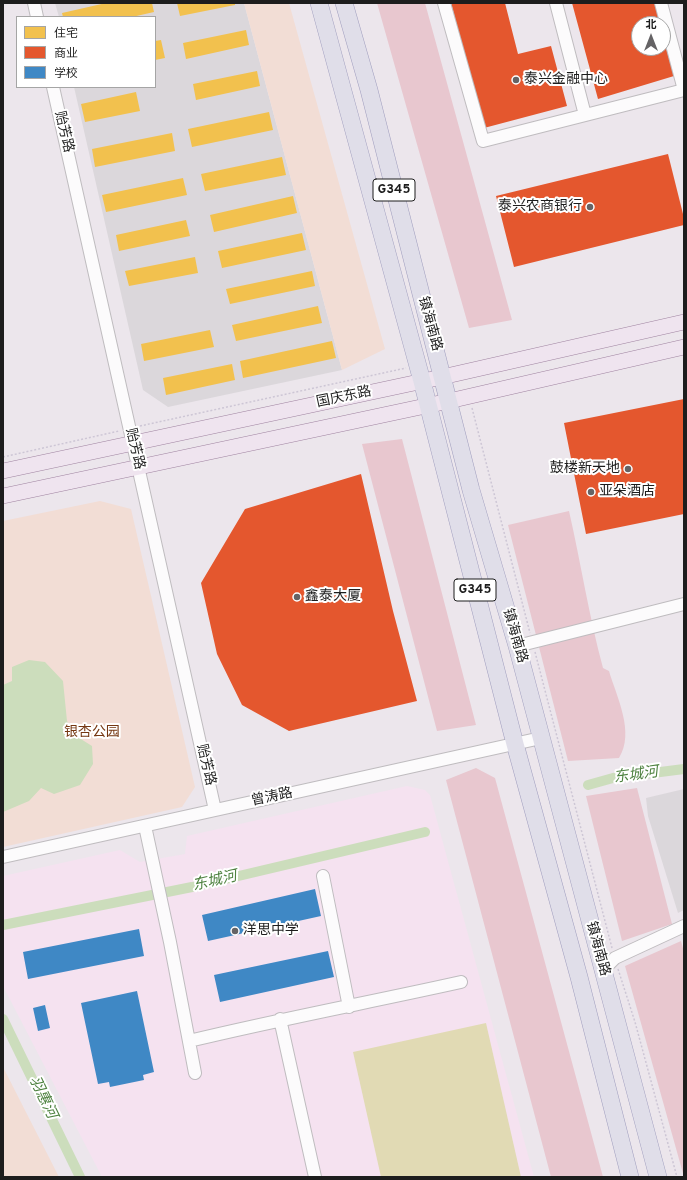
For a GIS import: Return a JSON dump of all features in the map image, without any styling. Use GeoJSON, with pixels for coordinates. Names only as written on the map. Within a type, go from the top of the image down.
{"type":"FeatureCollection","features":[{"type":"Feature","properties":{"kind":"highway","name":"镇海南路"},"geometry":{"type":"LineString","coordinates":[[318,3],[420,373],[515,744],[579,977],[630,1177]]}},
{"type":"Feature","properties":{"kind":"highway","name":"镇海南路"},"geometry":{"type":"LineString","coordinates":[[344,3],[369,90],[472,490],[525,644],[541,738],[658,1177]]}},
{"type":"Feature","properties":{"kind":"main road","name":"国庆东路"},"geometry":{"type":"LineString","coordinates":[[3,472],[131,436],[420,373],[442,377],[684,322]]}},
{"type":"Feature","properties":{"kind":"main road","name":"国庆东路"},"geometry":{"type":"LineString","coordinates":[[3,496],[469,397],[684,347]]}},
{"type":"Feature","properties":{"kind":"street"},"geometry":{"type":"LineString","coordinates":[[34,3],[37,16]]}},
{"type":"Feature","properties":{"kind":"street"},"geometry":{"type":"LineString","coordinates":[[444,3],[483,142],[684,90],[661,3]]}},
{"type":"Feature","properties":{"kind":"street"},"geometry":{"type":"LineString","coordinates":[[556,3],[585,115]]}},
{"type":"Feature","properties":{"kind":"street","name":"贻芳路"},"geometry":{"type":"LineString","coordinates":[[53,88],[215,810]]}},
{"type":"Feature","properties":{"kind":"street"},"geometry":{"type":"LineString","coordinates":[[525,644],[684,604]]}},
{"type":"Feature","properties":{"kind":"street","name":"曾涛路"},"geometry":{"type":"LineString","coordinates":[[3,857],[541,738]]}},
{"type":"Feature","properties":{"kind":"street"},"geometry":{"type":"LineString","coordinates":[[145,826],[170,942],[195,1073]]}},
{"type":"Feature","properties":{"kind":"street"},"geometry":{"type":"LineString","coordinates":[[323,876],[349,1007]]}},
{"type":"Feature","properties":{"kind":"street"},"geometry":{"type":"LineString","coordinates":[[603,970],[614,958],[684,926]]}},
{"type":"Feature","properties":{"kind":"street"},"geometry":{"type":"LineString","coordinates":[[190,1041],[280,1020],[349,1007],[461,982]]}},
{"type":"Feature","properties":{"kind":"street"},"geometry":{"type":"LineString","coordinates":[[280,1020],[315,1177]]}},
{"type":"Feature","properties":{"kind":"path"},"geometry":{"type":"LineString","coordinates":[[3,457],[131,436],[420,373]]}},
{"type":"Feature","properties":{"kind":"path"},"geometry":{"type":"LineString","coordinates":[[469,397],[525,644],[614,958],[635,1022],[677,1177]]}},
{"type":"Feature","properties":{"kind":"shaded area"},"geometry":{"type":"Polygon","coordinates":[[[55,3],[244,3],[342,370],[168,407],[143,390],[74,88],[156,88],[156,16],[59,16],[55,3]]]}},
{"type":"Feature","properties":{"kind":"shaded area"},"geometry":{"type":"Polygon","coordinates":[[[377,3],[425,3],[512,320],[469,328],[377,3]]]}},
{"type":"Feature","properties":{"kind":"shaded area"},"geometry":{"type":"Polygon","coordinates":[[[402,439],[476,725],[437,731],[362,444],[402,439]]]}},
{"type":"Feature","properties":{"kind":"shaded area"},"geometry":{"type":"Polygon","coordinates":[[[569,511],[593,629],[603,668],[609,671],[623,715],[625,737],[619,758],[568,761],[508,525],[569,511]]]}},
{"type":"Feature","properties":{"kind":"shaded area"},"geometry":{"type":"Polygon","coordinates":[[[29,660],[45,662],[63,681],[67,721],[76,736],[92,746],[93,764],[80,785],[54,794],[41,788],[29,801],[3,812],[3,685],[12,681],[12,667],[29,660]]]}},
{"type":"Feature","properties":{"kind":"shaded area"},"geometry":{"type":"Polygon","coordinates":[[[476,768],[495,778],[603,1177],[551,1177],[446,780],[476,768]]]}},
{"type":"Feature","properties":{"kind":"shaded area","name":"洋思中学"},"geometry":{"type":"Polygon","coordinates":[[[407,786],[425,790],[430,795],[534,1177],[102,1177],[3,986],[3,876],[120,850],[140,862],[185,854],[187,836],[407,786]]]}},
{"type":"Feature","properties":{"kind":"shaded area"},"geometry":{"type":"Polygon","coordinates":[[[637,788],[672,924],[622,941],[586,796],[637,788]]]}},
{"type":"Feature","properties":{"kind":"shaded area"},"geometry":{"type":"Polygon","coordinates":[[[684,789],[684,910],[678,913],[648,816],[646,798],[684,789]]]}},
{"type":"Feature","properties":{"kind":"shaded area"},"geometry":{"type":"Polygon","coordinates":[[[681,941],[684,952],[684,1177],[625,966],[681,941]]]}},
{"type":"Feature","properties":{"kind":"shaded area"},"geometry":{"type":"Polygon","coordinates":[[[486,1023],[521,1177],[381,1177],[353,1052],[486,1023]]]}},
{"type":"Feature","properties":{"kind":"green space"},"geometry":{"type":"Polygon","coordinates":[[[244,3],[289,3],[385,349],[342,370],[244,3]]]}},
{"type":"Feature","properties":{"kind":"green space","name":"银杏公园"},"geometry":{"type":"Polygon","coordinates":[[[100,501],[131,509],[195,787],[182,807],[3,847],[3,521],[100,501]]]}},
{"type":"Feature","properties":{"kind":"green space"},"geometry":{"type":"Polygon","coordinates":[[[3,1067],[59,1177],[3,1177],[3,1067]]]}},
{"type":"Feature","properties":{"kind":"building: 住宅"},"geometry":{"type":"Polygon","coordinates":[[[106,3],[152,3],[154,12],[136,16],[63,16],[62,13],[106,3]]]}},
{"type":"Feature","properties":{"kind":"building: 住宅"},"geometry":{"type":"Polygon","coordinates":[[[177,3],[235,3],[235,5],[180,16],[177,3]]]}},
{"type":"Feature","properties":{"kind":"building: 住宅"},"geometry":{"type":"Polygon","coordinates":[[[246,30],[249,45],[186,59],[183,43],[246,30]]]}},
{"type":"Feature","properties":{"kind":"building: 住宅"},"geometry":{"type":"Polygon","coordinates":[[[161,40],[165,58],[156,60],[156,41],[161,40]]]}},
{"type":"Feature","properties":{"kind":"building: 住宅"},"geometry":{"type":"Polygon","coordinates":[[[257,71],[260,86],[196,100],[193,84],[257,71]]]}},
{"type":"Feature","properties":{"kind":"building: 住宅"},"geometry":{"type":"Polygon","coordinates":[[[136,92],[140,111],[85,122],[81,104],[136,92]]]}},
{"type":"Feature","properties":{"kind":"building: 住宅"},"geometry":{"type":"Polygon","coordinates":[[[269,112],[273,130],[192,147],[188,129],[269,112]]]}},
{"type":"Feature","properties":{"kind":"building: 住宅"},"geometry":{"type":"Polygon","coordinates":[[[172,133],[175,151],[95,167],[92,149],[172,133]]]}},
{"type":"Feature","properties":{"kind":"building: 住宅"},"geometry":{"type":"Polygon","coordinates":[[[282,157],[286,175],[205,191],[201,174],[282,157]]]}},
{"type":"Feature","properties":{"kind":"building: 住宅"},"geometry":{"type":"Polygon","coordinates":[[[183,178],[187,195],[106,212],[102,195],[183,178]]]}},
{"type":"Feature","properties":{"kind":"building: 住宅"},"geometry":{"type":"Polygon","coordinates":[[[293,196],[297,213],[214,232],[210,215],[293,196]]]}},
{"type":"Feature","properties":{"kind":"building: 住宅"},"geometry":{"type":"Polygon","coordinates":[[[186,220],[190,236],[119,251],[116,235],[186,220]]]}},
{"type":"Feature","properties":{"kind":"building: 住宅"},"geometry":{"type":"Polygon","coordinates":[[[302,233],[306,250],[222,268],[218,251],[302,233]]]}},
{"type":"Feature","properties":{"kind":"building: 住宅"},"geometry":{"type":"Polygon","coordinates":[[[195,257],[198,273],[129,286],[125,271],[195,257]]]}},
{"type":"Feature","properties":{"kind":"building: 住宅"},"geometry":{"type":"Polygon","coordinates":[[[312,271],[315,286],[230,304],[226,289],[312,271]]]}},
{"type":"Feature","properties":{"kind":"building: 住宅"},"geometry":{"type":"Polygon","coordinates":[[[318,306],[322,323],[236,341],[232,325],[318,306]]]}},
{"type":"Feature","properties":{"kind":"building: 住宅"},"geometry":{"type":"Polygon","coordinates":[[[210,330],[214,347],[144,361],[141,344],[210,330]]]}},
{"type":"Feature","properties":{"kind":"building: 住宅"},"geometry":{"type":"Polygon","coordinates":[[[332,341],[336,358],[243,378],[240,361],[332,341]]]}},
{"type":"Feature","properties":{"kind":"building: 住宅"},"geometry":{"type":"Polygon","coordinates":[[[232,364],[235,380],[166,395],[163,378],[232,364]]]}},
{"type":"Feature","properties":{"kind":"building: 商业","name":"泰兴金融中心"},"geometry":{"type":"Polygon","coordinates":[[[451,3],[505,3],[518,54],[551,46],[567,106],[484,128],[451,3]]]}},
{"type":"Feature","properties":{"kind":"building: 商业","name":"泰兴金融中心"},"geometry":{"type":"Polygon","coordinates":[[[572,3],[655,3],[658,16],[631,16],[631,56],[668,56],[674,76],[598,99],[572,3]]]}},
{"type":"Feature","properties":{"kind":"building: 商业","name":"泰兴农商银行"},"geometry":{"type":"Polygon","coordinates":[[[668,154],[684,218],[684,225],[514,267],[496,196],[668,154]]]}},
{"type":"Feature","properties":{"kind":"building: 商业","name":"鼓楼新天地"},"geometry":{"type":"Polygon","coordinates":[[[684,399],[684,514],[586,534],[564,423],[684,399]]]}},
{"type":"Feature","properties":{"kind":"building: 商业","name":"鑫泰大厦"},"geometry":{"type":"Polygon","coordinates":[[[361,474],[393,611],[417,701],[289,731],[242,705],[217,654],[201,583],[245,509],[361,474]]]}},
{"type":"Feature","properties":{"kind":"building: 学校"},"geometry":{"type":"Polygon","coordinates":[[[315,889],[321,916],[208,941],[202,915],[315,889]]]}},
{"type":"Feature","properties":{"kind":"building: 学校"},"geometry":{"type":"Polygon","coordinates":[[[139,929],[144,956],[28,979],[23,952],[139,929]]]}},
{"type":"Feature","properties":{"kind":"building: 学校"},"geometry":{"type":"Polygon","coordinates":[[[328,951],[334,977],[220,1002],[214,975],[328,951]]]}},
{"type":"Feature","properties":{"kind":"building: 学校"},"geometry":{"type":"Polygon","coordinates":[[[137,991],[154,1072],[143,1075],[144,1080],[110,1087],[109,1082],[98,1084],[81,1003],[137,991]]]}},
{"type":"Feature","properties":{"kind":"building: 学校"},"geometry":{"type":"Polygon","coordinates":[[[45,1005],[50,1028],[38,1031],[33,1008],[45,1005]]]}},
{"type":"Feature","properties":{"kind":"waterway","name":"东城河"},"geometry":{"type":"LineString","coordinates":[[588,785],[613,778],[684,769]]}},
{"type":"Feature","properties":{"kind":"waterway","name":"东城河"},"geometry":{"type":"LineString","coordinates":[[3,925],[192,887],[425,832]]}},
{"type":"Feature","properties":{"kind":"waterway","name":"羽惠河"},"geometry":{"type":"LineString","coordinates":[[3,1019],[80,1177]]}},
{"type":"Feature","properties":{"kind":"place","name":"泰兴金融中心"},"geometry":{"type":"Point","coordinates":[516,80]}},
{"type":"Feature","properties":{"kind":"place","name":"泰兴农商银行"},"geometry":{"type":"Point","coordinates":[590,207]}},
{"type":"Feature","properties":{"kind":"place","name":"鼓楼新天地"},"geometry":{"type":"Point","coordinates":[628,469]}},
{"type":"Feature","properties":{"kind":"place","name":"亚朵酒店"},"geometry":{"type":"Point","coordinates":[591,492]}},
{"type":"Feature","properties":{"kind":"place","name":"鑫泰大厦"},"geometry":{"type":"Point","coordinates":[297,597]}},
{"type":"Feature","properties":{"kind":"place","name":"洋思中学"},"geometry":{"type":"Point","coordinates":[235,931]}}]}
